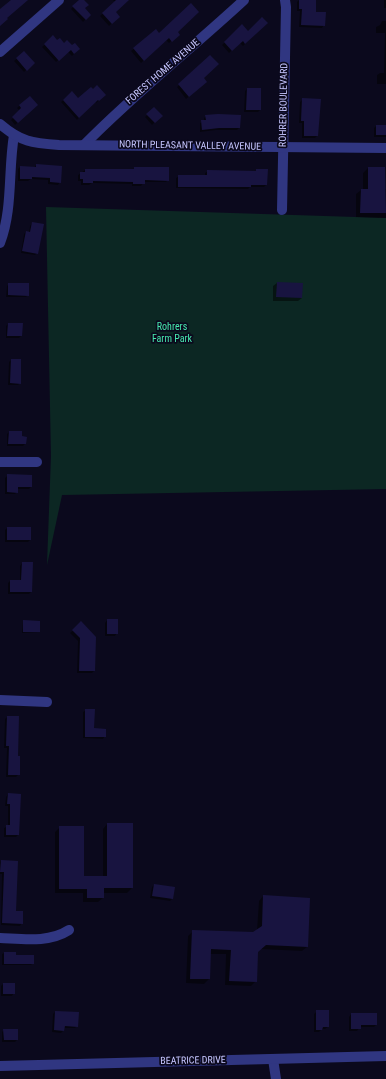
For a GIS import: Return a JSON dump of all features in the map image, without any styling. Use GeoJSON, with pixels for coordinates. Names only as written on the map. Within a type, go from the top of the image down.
{"type":"FeatureCollection","features":[{"type":"Feature","properties":{"kind":"street"},"geometry":{"type":"LineString","coordinates":[[0,52],[59,0]]}},
{"type":"Feature","properties":{"kind":"street","name":"FOREST HOME AVENUE"},"geometry":{"type":"LineString","coordinates":[[84,146],[108,121],[211,31],[244,0]]}},
{"type":"Feature","properties":{"kind":"street","name":"ROHRER BOULEVARD"},"geometry":{"type":"LineString","coordinates":[[282,210],[286,7],[284,0]]}},
{"type":"Feature","properties":{"kind":"street","name":"NORTH PLEASANT VALLEY AVENUE"},"geometry":{"type":"LineString","coordinates":[[0,124],[24,141],[39,144],[84,146],[386,148]]}},
{"type":"Feature","properties":{"kind":"street"},"geometry":{"type":"LineString","coordinates":[[0,243],[8,210],[11,153],[14,135]]}},
{"type":"Feature","properties":{"kind":"street"},"geometry":{"type":"LineString","coordinates":[[0,462],[37,462]]}},
{"type":"Feature","properties":{"kind":"street"},"geometry":{"type":"LineString","coordinates":[[0,700],[47,702]]}},
{"type":"Feature","properties":{"kind":"street"},"geometry":{"type":"LineString","coordinates":[[0,938],[46,939],[60,936],[69,930]]}},
{"type":"Feature","properties":{"kind":"street","name":"BEATRICE DRIVE"},"geometry":{"type":"LineString","coordinates":[[0,1066],[386,1056]]}},
{"type":"Feature","properties":{"kind":"street"},"geometry":{"type":"LineString","coordinates":[[274,1059],[276,1079]]}},
{"type":"Feature","properties":{"kind":"green space","name":"Rohrers Farm Park"},"geometry":{"type":"Polygon","coordinates":[[[46,207],[386,218],[386,489],[62,495],[47,565],[51,456],[46,207]]]}},
{"type":"Feature","properties":{"kind":"building"},"geometry":{"type":"Polygon","coordinates":[[[11,0],[28,0],[0,26],[0,9],[11,0]]]}},
{"type":"Feature","properties":{"kind":"building"},"geometry":{"type":"Polygon","coordinates":[[[79,0],[84,0],[89,5],[85,8],[91,15],[86,20],[72,6],[79,0]]]}},
{"type":"Feature","properties":{"kind":"building"},"geometry":{"type":"Polygon","coordinates":[[[116,0],[129,0],[116,12],[120,17],[112,24],[102,13],[116,0]]]}},
{"type":"Feature","properties":{"kind":"building"},"geometry":{"type":"Polygon","coordinates":[[[299,0],[316,0],[316,12],[326,12],[325,26],[301,25],[302,9],[299,9],[299,0]]]}},
{"type":"Feature","properties":{"kind":"building"},"geometry":{"type":"Polygon","coordinates":[[[191,3],[199,12],[178,32],[180,35],[172,42],[169,38],[144,61],[133,48],[156,29],[159,33],[191,3]]]}},
{"type":"Feature","properties":{"kind":"building"},"geometry":{"type":"Polygon","coordinates":[[[262,17],[268,23],[245,44],[243,41],[232,51],[224,42],[242,24],[248,31],[262,17]]]}},
{"type":"Feature","properties":{"kind":"building"},"geometry":{"type":"Polygon","coordinates":[[[53,35],[57,40],[60,38],[64,43],[67,40],[72,45],[75,43],[80,49],[74,54],[71,50],[59,61],[44,44],[53,35]]]}},
{"type":"Feature","properties":{"kind":"building"},"geometry":{"type":"Polygon","coordinates":[[[24,51],[35,63],[27,71],[16,58],[24,51]]]}},
{"type":"Feature","properties":{"kind":"building"},"geometry":{"type":"Polygon","coordinates":[[[210,55],[219,64],[204,78],[207,82],[189,97],[178,84],[210,55]]]}},
{"type":"Feature","properties":{"kind":"building"},"geometry":{"type":"Polygon","coordinates":[[[97,85],[106,95],[99,101],[98,100],[79,118],[63,100],[72,91],[78,98],[91,87],[93,89],[97,85]]]}},
{"type":"Feature","properties":{"kind":"building"},"geometry":{"type":"Polygon","coordinates":[[[247,88],[261,88],[261,110],[246,110],[247,88]]]}},
{"type":"Feature","properties":{"kind":"building"},"geometry":{"type":"Polygon","coordinates":[[[30,96],[38,105],[18,123],[12,117],[21,108],[19,105],[30,96]]]}},
{"type":"Feature","properties":{"kind":"building"},"geometry":{"type":"Polygon","coordinates":[[[302,98],[321,99],[318,136],[304,136],[304,121],[301,121],[302,98]]]}},
{"type":"Feature","properties":{"kind":"building"},"geometry":{"type":"Polygon","coordinates":[[[154,107],[163,116],[155,123],[146,114],[154,107]]]}},
{"type":"Feature","properties":{"kind":"building"},"geometry":{"type":"Polygon","coordinates":[[[205,115],[241,115],[240,128],[202,130],[201,120],[206,120],[205,115]]]}},
{"type":"Feature","properties":{"kind":"building"},"geometry":{"type":"Polygon","coordinates":[[[376,125],[386,125],[386,135],[376,135],[376,125]]]}},
{"type":"Feature","properties":{"kind":"building"},"geometry":{"type":"Polygon","coordinates":[[[36,164],[62,166],[61,183],[50,182],[50,178],[32,177],[32,179],[20,179],[20,166],[36,167],[36,164]]]}},
{"type":"Feature","properties":{"kind":"building"},"geometry":{"type":"Polygon","coordinates":[[[134,167],[169,167],[169,181],[145,180],[145,184],[133,184],[133,182],[93,181],[93,183],[83,183],[83,179],[80,179],[80,172],[85,172],[85,169],[134,169],[134,167]]]}},
{"type":"Feature","properties":{"kind":"building"},"geometry":{"type":"Polygon","coordinates":[[[368,167],[385,167],[386,213],[360,213],[361,189],[368,189],[368,167]]]}},
{"type":"Feature","properties":{"kind":"building"},"geometry":{"type":"Polygon","coordinates":[[[256,169],[268,169],[267,185],[251,185],[251,187],[178,187],[178,175],[207,175],[207,170],[256,171],[256,169]]]}},
{"type":"Feature","properties":{"kind":"building"},"geometry":{"type":"Polygon","coordinates":[[[32,222],[44,224],[38,254],[22,251],[26,231],[30,232],[32,222]]]}},
{"type":"Feature","properties":{"kind":"building"},"geometry":{"type":"Polygon","coordinates":[[[277,282],[303,283],[302,298],[276,297],[277,282]]]}},
{"type":"Feature","properties":{"kind":"building"},"geometry":{"type":"Polygon","coordinates":[[[8,283],[29,283],[29,296],[8,295],[8,283]]]}},
{"type":"Feature","properties":{"kind":"building"},"geometry":{"type":"Polygon","coordinates":[[[8,323],[23,323],[22,336],[7,336],[8,323]]]}},
{"type":"Feature","properties":{"kind":"building"},"geometry":{"type":"Polygon","coordinates":[[[11,359],[21,359],[21,384],[10,383],[11,359]]]}},
{"type":"Feature","properties":{"kind":"building"},"geometry":{"type":"Polygon","coordinates":[[[9,431],[22,431],[22,436],[27,437],[26,444],[8,444],[9,431]]]}},
{"type":"Feature","properties":{"kind":"building"},"geometry":{"type":"Polygon","coordinates":[[[7,474],[32,475],[32,487],[18,487],[18,493],[7,492],[7,474]]]}},
{"type":"Feature","properties":{"kind":"building"},"geometry":{"type":"Polygon","coordinates":[[[7,527],[31,527],[31,540],[7,540],[7,527]]]}},
{"type":"Feature","properties":{"kind":"building"},"geometry":{"type":"Polygon","coordinates":[[[22,562],[33,562],[32,592],[10,592],[10,580],[21,580],[22,562]]]}},
{"type":"Feature","properties":{"kind":"building"},"geometry":{"type":"Polygon","coordinates":[[[107,619],[118,619],[118,634],[107,634],[107,619]]]}},
{"type":"Feature","properties":{"kind":"building"},"geometry":{"type":"Polygon","coordinates":[[[23,620],[40,621],[40,632],[23,632],[23,620]]]}},
{"type":"Feature","properties":{"kind":"building"},"geometry":{"type":"Polygon","coordinates":[[[81,621],[96,637],[95,671],[79,671],[80,638],[72,630],[81,621]]]}},
{"type":"Feature","properties":{"kind":"building"},"geometry":{"type":"Polygon","coordinates":[[[85,709],[95,709],[94,728],[106,729],[106,737],[85,737],[85,709]]]}},
{"type":"Feature","properties":{"kind":"building"},"geometry":{"type":"Polygon","coordinates":[[[7,716],[19,716],[18,756],[20,756],[20,775],[8,775],[9,746],[6,746],[7,716]]]}},
{"type":"Feature","properties":{"kind":"building"},"geometry":{"type":"Polygon","coordinates":[[[8,793],[21,794],[19,835],[6,835],[6,825],[10,825],[10,804],[7,804],[8,793]]]}},
{"type":"Feature","properties":{"kind":"building"},"geometry":{"type":"Polygon","coordinates":[[[107,823],[133,823],[133,888],[104,888],[104,898],[87,898],[87,889],[59,889],[59,826],[84,826],[84,876],[107,876],[107,823]]]}},
{"type":"Feature","properties":{"kind":"building"},"geometry":{"type":"Polygon","coordinates":[[[1,860],[18,861],[16,911],[23,911],[23,924],[2,923],[4,872],[0,872],[1,860]]]}},
{"type":"Feature","properties":{"kind":"building"},"geometry":{"type":"Polygon","coordinates":[[[154,884],[175,887],[173,899],[152,896],[154,884]]]}},
{"type":"Feature","properties":{"kind":"building"},"geometry":{"type":"Polygon","coordinates":[[[263,895],[310,898],[308,947],[266,945],[258,952],[257,982],[229,981],[231,950],[211,949],[210,979],[190,979],[192,930],[253,932],[262,926],[263,895]]]}},
{"type":"Feature","properties":{"kind":"building"},"geometry":{"type":"Polygon","coordinates":[[[4,952],[16,952],[16,955],[34,955],[34,964],[4,964],[4,952]]]}},
{"type":"Feature","properties":{"kind":"building"},"geometry":{"type":"Polygon","coordinates":[[[3,983],[15,983],[15,994],[3,994],[3,983]]]}},
{"type":"Feature","properties":{"kind":"building"},"geometry":{"type":"Polygon","coordinates":[[[316,1010],[329,1010],[329,1027],[323,1027],[322,1030],[316,1030],[316,1010]]]}},
{"type":"Feature","properties":{"kind":"building"},"geometry":{"type":"Polygon","coordinates":[[[55,1011],[79,1012],[78,1027],[65,1026],[64,1031],[54,1030],[55,1011]]]}},
{"type":"Feature","properties":{"kind":"building"},"geometry":{"type":"Polygon","coordinates":[[[351,1013],[377,1013],[377,1025],[361,1025],[361,1029],[351,1029],[351,1013]]]}},
{"type":"Feature","properties":{"kind":"building"},"geometry":{"type":"Polygon","coordinates":[[[3,1029],[18,1029],[18,1040],[4,1040],[3,1029]]]}}]}
